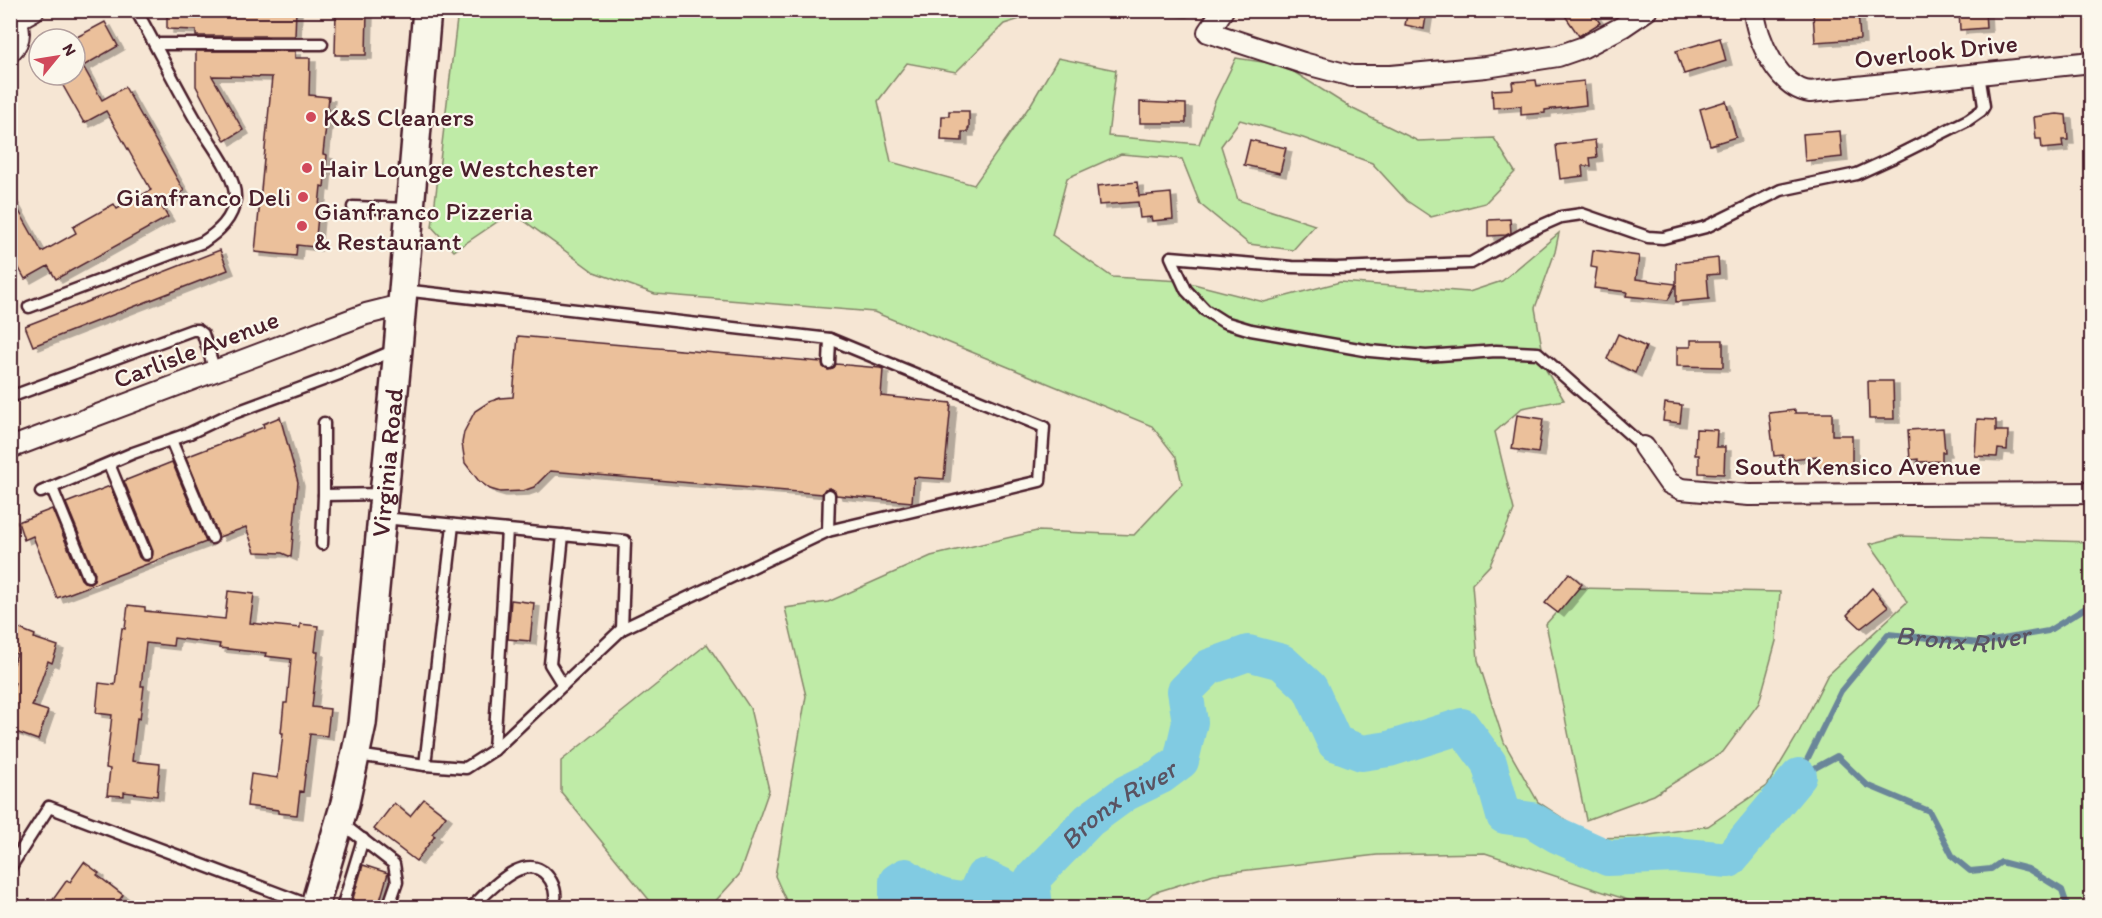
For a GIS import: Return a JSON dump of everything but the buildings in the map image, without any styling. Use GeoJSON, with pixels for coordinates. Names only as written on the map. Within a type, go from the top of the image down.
{"type":"FeatureCollection","features":[{"type":"Feature","properties":{"kind":"street"},"geometry":{"type":"LineString","coordinates":[[10,52],[20,36],[13,17],[34,10]]}},
{"type":"Feature","properties":{"kind":"street","name":"Virginia Road"},"geometry":{"type":"LineString","coordinates":[[314,908],[357,755],[370,663],[427,10]]}},
{"type":"Feature","properties":{"kind":"street"},"geometry":{"type":"LineString","coordinates":[[1223,10],[1208,32],[1303,63],[1352,76],[1391,76],[1486,67],[1558,56],[1584,47],[1622,27],[1647,10]]}},
{"type":"Feature","properties":{"kind":"street","name":"Overlook Drive"},"geometry":{"type":"LineString","coordinates":[[1754,10],[1759,37],[1771,61],[1789,82],[1801,90],[1810,92],[2091,62]]}},
{"type":"Feature","properties":{"kind":"street","name":"Carlisle Avenue"},"geometry":{"type":"LineString","coordinates":[[10,448],[403,298]]}},
{"type":"Feature","properties":{"kind":"street","name":"South Kensico Avenue"},"geometry":{"type":"LineString","coordinates":[[1644,447],[1669,483],[1680,489],[1749,495],[2091,494]]}},
{"type":"Feature","properties":{"kind":"lane"},"geometry":{"type":"LineString","coordinates":[[29,307],[203,242],[220,231],[231,214],[235,199],[231,179],[194,117],[136,10]]}},
{"type":"Feature","properties":{"kind":"lane"},"geometry":{"type":"LineString","coordinates":[[155,44],[321,44]]}},
{"type":"Feature","properties":{"kind":"lane"},"geometry":{"type":"LineString","coordinates":[[1644,447],[1538,353],[1496,351],[1426,356],[1370,351],[1251,330],[1224,322],[1205,310],[1186,290],[1171,258],[1336,268],[1471,263],[1529,231],[1561,217],[1582,213],[1648,237],[1663,238],[1681,234],[1706,227],[1781,190],[1857,174],[1968,120],[1984,106],[1979,74]]}},
{"type":"Feature","properties":{"kind":"lane"},"geometry":{"type":"LineString","coordinates":[[352,207],[410,209]]}},
{"type":"Feature","properties":{"kind":"lane"},"geometry":{"type":"LineString","coordinates":[[357,755],[425,765],[466,768],[494,750],[622,629],[828,531],[1040,481],[1044,427],[830,339],[403,298]]}},
{"type":"Feature","properties":{"kind":"lane"},"geometry":{"type":"LineString","coordinates":[[10,397],[192,330],[198,330],[203,334],[215,371]]}},
{"type":"Feature","properties":{"kind":"lane"},"geometry":{"type":"LineString","coordinates":[[829,363],[830,339]]}},
{"type":"Feature","properties":{"kind":"lane"},"geometry":{"type":"LineString","coordinates":[[41,492],[398,349]]}},
{"type":"Feature","properties":{"kind":"lane"},"geometry":{"type":"LineString","coordinates":[[322,544],[324,423]]}},
{"type":"Feature","properties":{"kind":"lane"},"geometry":{"type":"LineString","coordinates":[[171,440],[212,538]]}},
{"type":"Feature","properties":{"kind":"lane"},"geometry":{"type":"LineString","coordinates":[[109,464],[146,554]]}},
{"type":"Feature","properties":{"kind":"lane"},"geometry":{"type":"LineString","coordinates":[[52,488],[88,576]]}},
{"type":"Feature","properties":{"kind":"lane"},"geometry":{"type":"LineString","coordinates":[[324,495],[384,506],[453,525],[625,541],[622,629]]}},
{"type":"Feature","properties":{"kind":"lane"},"geometry":{"type":"LineString","coordinates":[[828,531],[829,495]]}},
{"type":"Feature","properties":{"kind":"lane"},"geometry":{"type":"LineString","coordinates":[[425,765],[453,525]]}},
{"type":"Feature","properties":{"kind":"lane"},"geometry":{"type":"LineString","coordinates":[[494,750],[507,530]]}},
{"type":"Feature","properties":{"kind":"lane"},"geometry":{"type":"LineString","coordinates":[[562,535],[550,664],[563,685]]}},
{"type":"Feature","properties":{"kind":"lane"},"geometry":{"type":"LineString","coordinates":[[10,868],[49,807],[314,908]]}},
{"type":"Feature","properties":{"kind":"lane"},"geometry":{"type":"LineString","coordinates":[[340,822],[394,864],[398,882],[388,908]]}},
{"type":"Feature","properties":{"kind":"lane"},"geometry":{"type":"LineString","coordinates":[[342,908],[363,839]]}},
{"type":"Feature","properties":{"kind":"lane"},"geometry":{"type":"LineString","coordinates":[[476,906],[511,872],[526,867],[539,869],[549,878],[555,890],[556,900],[553,908]]}},
{"type":"Feature","properties":{"kind":"green space"},"geometry":{"type":"Polygon","coordinates":[[[1205,10],[1186,17],[1103,11],[1205,10]]]}},
{"type":"Feature","properties":{"kind":"green space"},"geometry":{"type":"Polygon","coordinates":[[[458,11],[1045,11],[1004,24],[956,72],[907,63],[878,101],[891,162],[974,185],[1031,104],[1058,58],[1116,70],[1108,136],[1199,144],[1215,101],[1236,58],[1283,65],[1351,108],[1418,141],[1494,138],[1515,172],[1485,203],[1431,217],[1407,201],[1372,163],[1303,138],[1240,120],[1221,146],[1238,200],[1315,225],[1293,250],[1249,244],[1200,204],[1182,159],[1121,154],[1067,178],[1052,235],[1112,277],[1182,281],[1264,302],[1340,282],[1469,292],[1502,281],[1559,233],[1555,252],[1535,308],[1546,370],[1564,400],[1522,408],[1495,432],[1514,510],[1490,565],[1472,584],[1478,660],[1504,742],[1538,802],[1593,838],[1637,837],[1708,826],[1767,786],[1797,736],[1827,676],[1907,602],[1870,544],[1901,536],[2091,542],[2091,907],[1649,907],[1485,853],[1377,855],[1214,874],[1153,893],[1137,907],[789,907],[775,876],[806,696],[785,608],[828,602],[931,556],[1037,531],[1134,535],[1182,484],[1176,457],[1152,426],[874,312],[655,294],[594,272],[512,212],[454,251],[432,227],[458,11]]]}},
{"type":"Feature","properties":{"kind":"green space"},"geometry":{"type":"Polygon","coordinates":[[[1578,588],[1780,592],[1776,641],[1759,703],[1723,752],[1654,795],[1586,820],[1546,624],[1578,588]]]}},
{"type":"Feature","properties":{"kind":"green space"},"geometry":{"type":"Polygon","coordinates":[[[707,644],[750,708],[769,790],[739,875],[710,907],[655,907],[561,792],[561,761],[707,644]]]}},
{"type":"Feature","properties":{"kind":"waterway","name":"Bronx River"},"geometry":{"type":"LineString","coordinates":[[1799,776],[1841,691],[1888,634],[1980,643],[2048,631],[2092,604]]}},
{"type":"Feature","properties":{"kind":"waterway","name":"Bronx River"},"geometry":{"type":"LineString","coordinates":[[1035,908],[1032,879],[1089,820],[1126,793],[1161,776],[1181,761],[1190,722],[1185,691],[1209,667],[1248,653],[1282,662],[1310,688],[1335,743],[1362,753],[1389,749],[1462,726],[1489,763],[1504,816],[1532,820],[1557,835],[1608,858],[1674,855],[1729,860],[1799,776]]}},
{"type":"Feature","properties":{"kind":"waterway","name":"Bronx River"},"geometry":{"type":"LineString","coordinates":[[1800,776],[1837,756],[1867,785],[1929,811],[1953,857],[1970,871],[1991,869],[2001,862],[2028,869],[2062,890],[2068,908]]}},
{"type":"Feature","properties":{"kind":"waterway","name":"Bronx River"},"geometry":{"type":"LineString","coordinates":[[897,908],[897,881],[905,876],[936,894],[972,901],[983,877],[1005,887],[994,908]]}},
{"type":"Feature","properties":{"kind":"place","name":"K&S Cleaners"},"geometry":{"type":"Point","coordinates":[311,117]}},
{"type":"Feature","properties":{"kind":"place","name":"Hair Lounge Westchester"},"geometry":{"type":"Point","coordinates":[307,168]}},
{"type":"Feature","properties":{"kind":"place","name":"Gianfranco Deli"},"geometry":{"type":"Point","coordinates":[303,197]}},
{"type":"Feature","properties":{"kind":"place","name":"Gianfranco Pizzeria & Restaurant"},"geometry":{"type":"Point","coordinates":[302,226]}}]}
